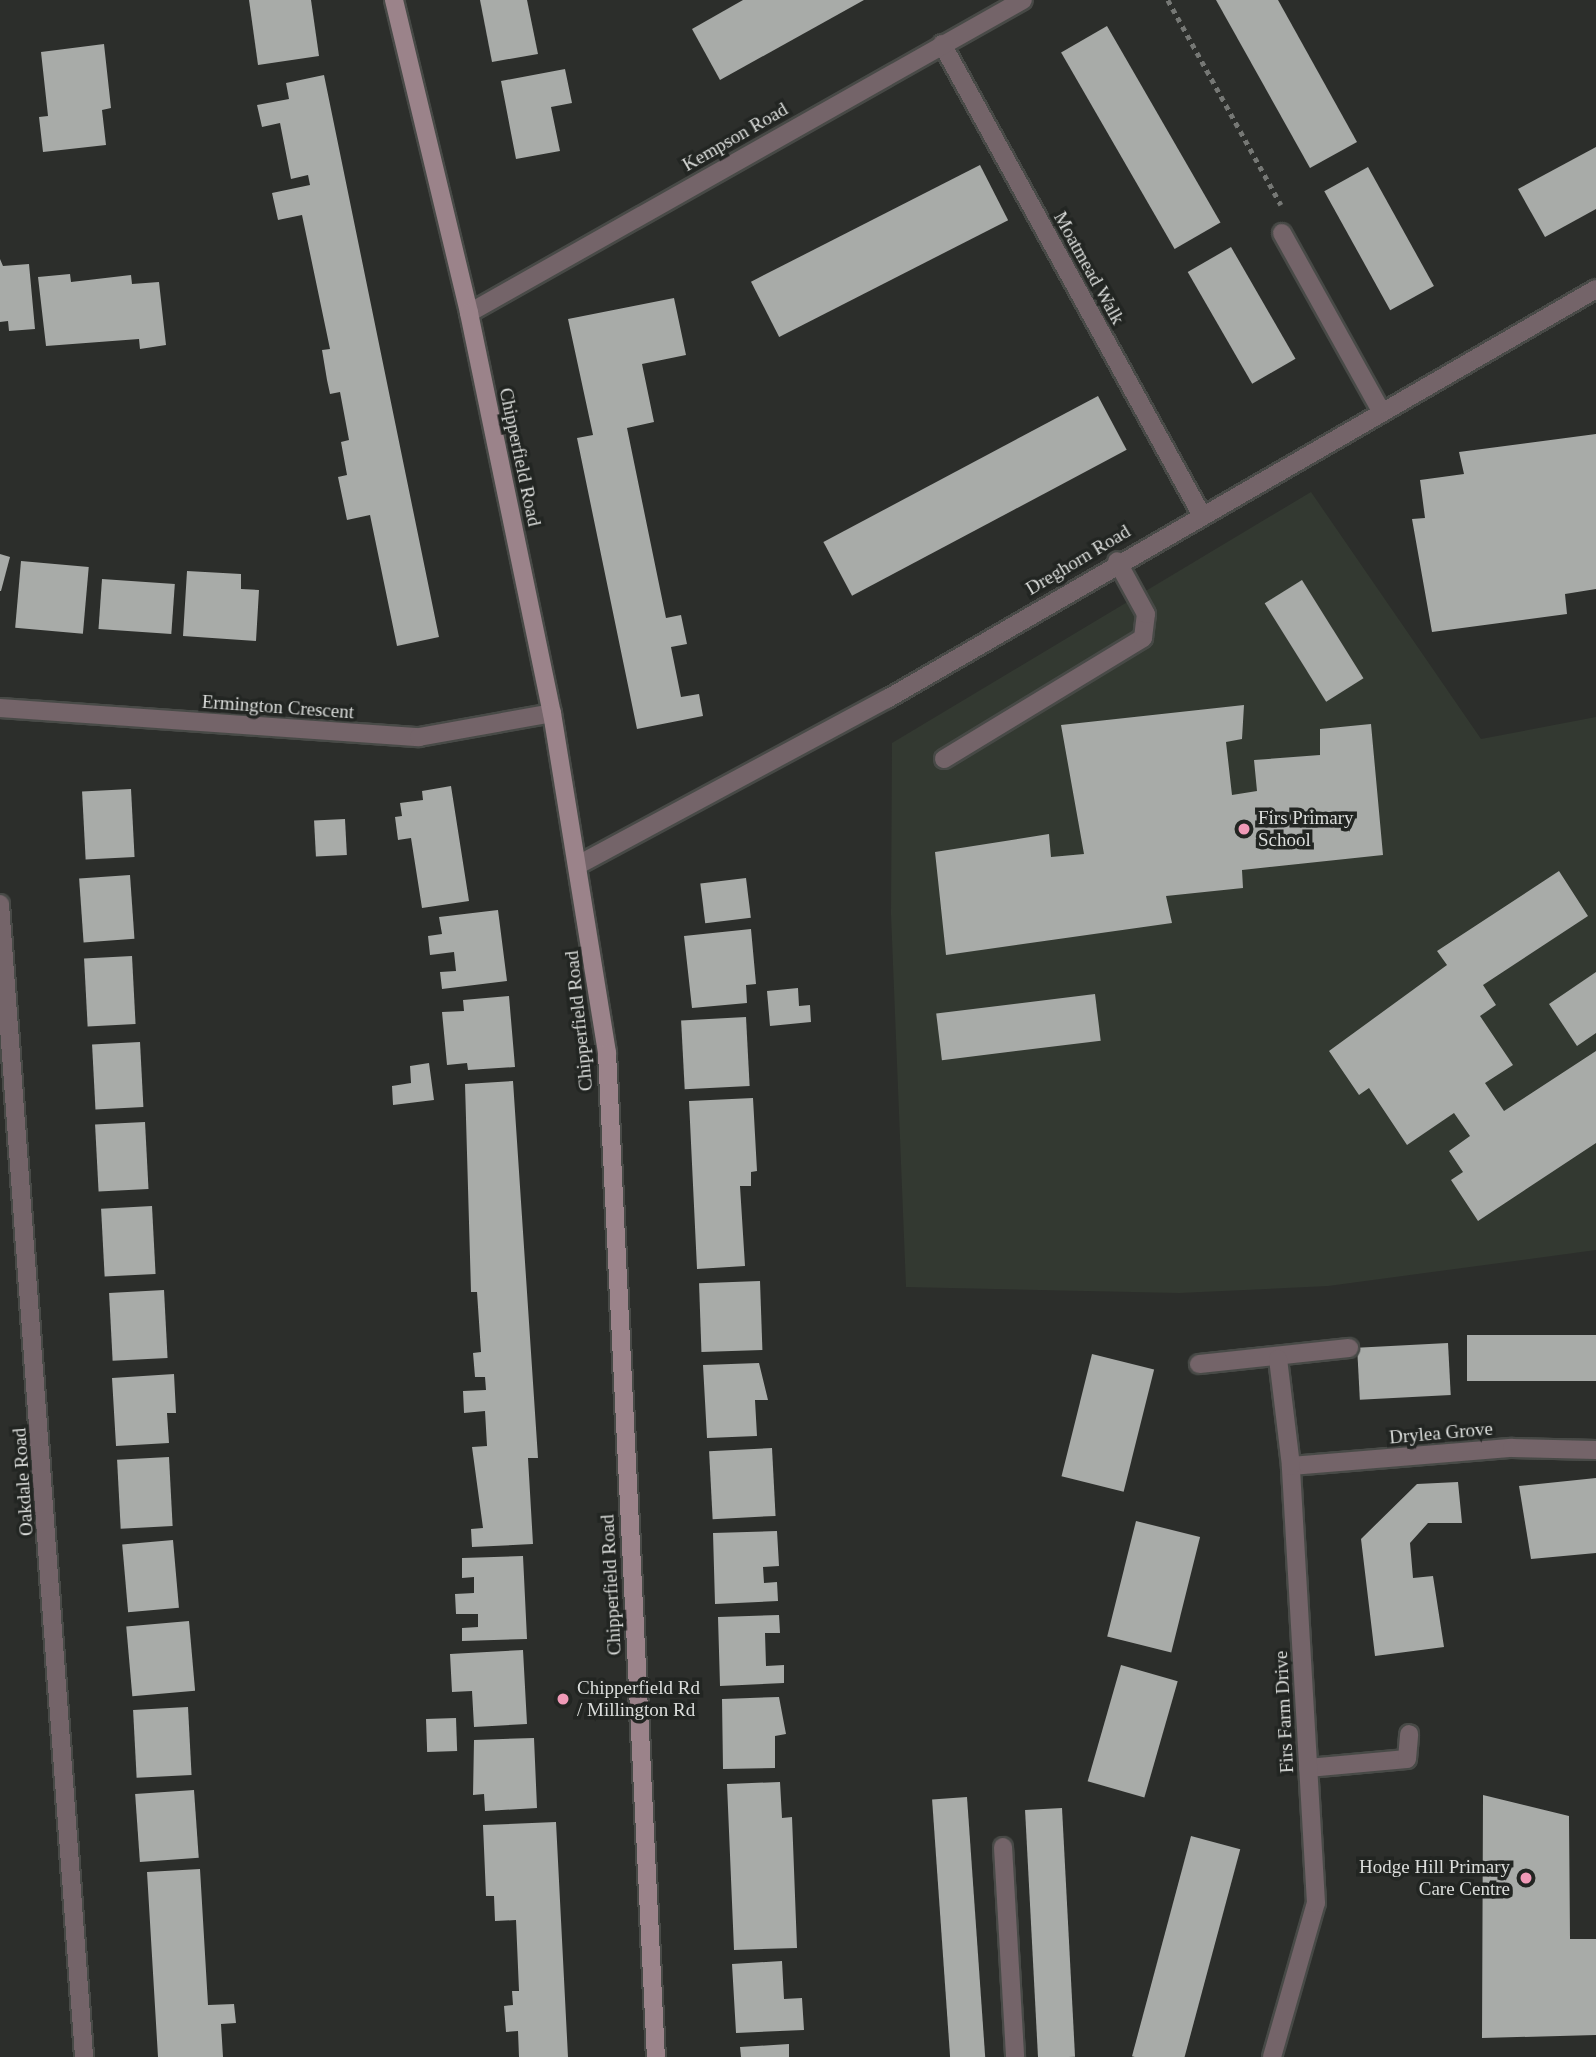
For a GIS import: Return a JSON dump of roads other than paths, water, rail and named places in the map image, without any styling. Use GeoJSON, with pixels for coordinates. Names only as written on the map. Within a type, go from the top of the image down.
{"type":"FeatureCollection","features":[{"type":"Feature","properties":{"kind":"street","name":"Chipperfield Road"},"geometry":{"type":"LineString","coordinates":[[394,0],[469,313],[552,713],[580,864],[607,1053],[618,1387],[656,2057]]}},
{"type":"Feature","properties":{"kind":"street","name":"Kempson Road"},"geometry":{"type":"LineString","coordinates":[[469,313],[1023,0]]}},
{"type":"Feature","properties":{"kind":"street","name":"Moatmead Walk"},"geometry":{"type":"LineString","coordinates":[[942,44],[1200,512]]}},
{"type":"Feature","properties":{"kind":"street"},"geometry":{"type":"LineString","coordinates":[[1282,233],[1381,411]]}},
{"type":"Feature","properties":{"kind":"street","name":"Dreghorn Road"},"geometry":{"type":"LineString","coordinates":[[580,864],[887,699],[1200,512],[1596,289]]}},
{"type":"Feature","properties":{"kind":"street"},"geometry":{"type":"LineString","coordinates":[[943,759],[1143,638],[1146,614],[1117,561]]}},
{"type":"Feature","properties":{"kind":"street","name":"Ermington Crescent"},"geometry":{"type":"LineString","coordinates":[[0,708],[419,737],[552,713]]}},
{"type":"Feature","properties":{"kind":"street","name":"Oakdale Road"},"geometry":{"type":"LineString","coordinates":[[0,904],[84,2057]]}},
{"type":"Feature","properties":{"kind":"street"},"geometry":{"type":"LineString","coordinates":[[1199,1364],[1278,1359],[1349,1348]]}},
{"type":"Feature","properties":{"kind":"street","name":"Firs Farm Drive"},"geometry":{"type":"LineString","coordinates":[[1272,2057],[1316,1903],[1290,1466],[1278,1359]]}},
{"type":"Feature","properties":{"kind":"street","name":"Drylea Grove"},"geometry":{"type":"LineString","coordinates":[[1290,1466],[1512,1448],[1596,1450]]}},
{"type":"Feature","properties":{"kind":"street"},"geometry":{"type":"LineString","coordinates":[[1308,1769],[1407,1759],[1409,1734]]}},
{"type":"Feature","properties":{"kind":"street"},"geometry":{"type":"LineString","coordinates":[[1003,1847],[1014,2057]]}},
{"type":"Feature","properties":{"kind":"place","name":"Firs Primary School"},"geometry":{"type":"Point","coordinates":[1244,829]}},
{"type":"Feature","properties":{"kind":"place","name":"Chipperfield Rd / Millington Rd"},"geometry":{"type":"Point","coordinates":[563,1699]}},
{"type":"Feature","properties":{"kind":"place","name":"Hodge Hill Primary Care Centre"},"geometry":{"type":"Point","coordinates":[1526,1878]}}]}
